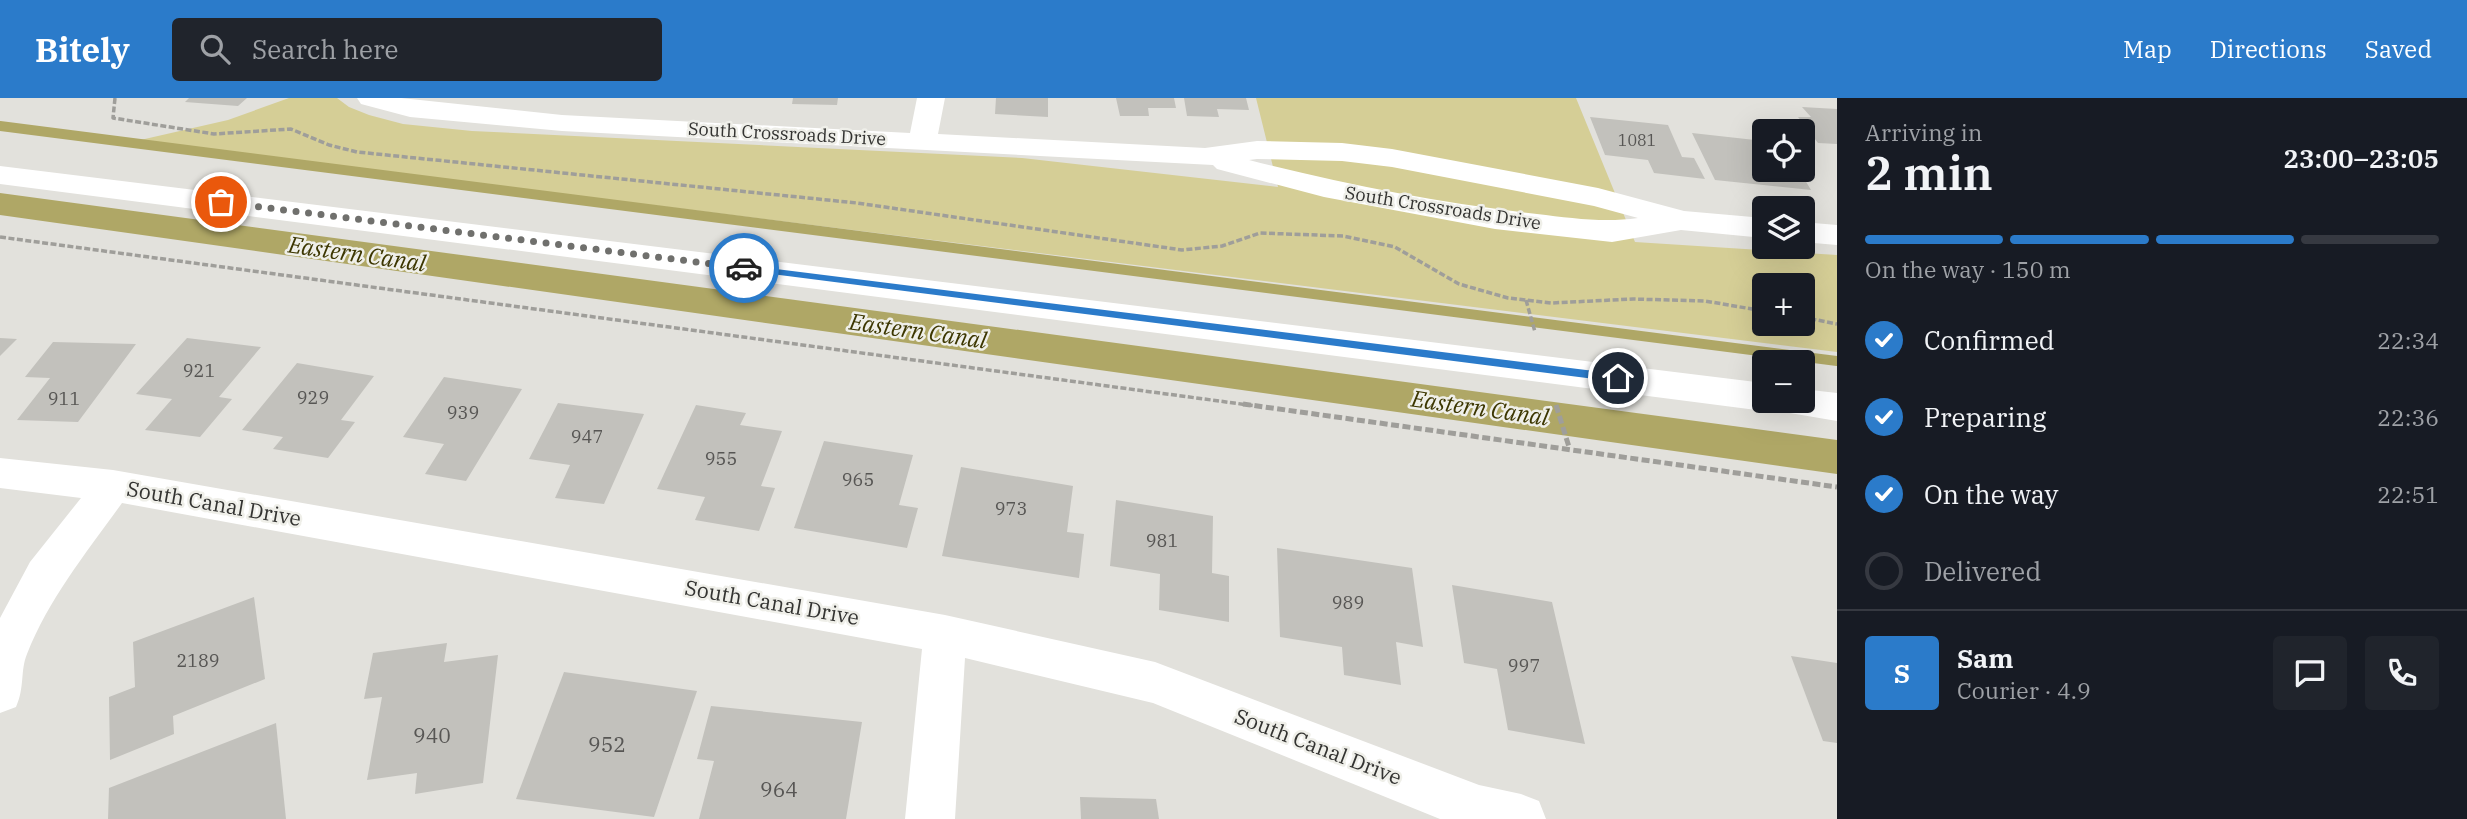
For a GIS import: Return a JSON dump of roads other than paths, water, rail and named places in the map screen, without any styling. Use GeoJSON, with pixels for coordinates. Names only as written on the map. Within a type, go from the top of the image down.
{"type":"FeatureCollection","features":[{"type":"Feature","properties":{"kind":"street","name":"South Crossroads Drive"},"geometry":{"type":"LineString","coordinates":[[371,98],[410,109],[569,110],[922,141],[1205,157],[1257,150],[1342,152],[1392,158],[1598,197],[1683,221],[1752,227]]}},
{"type":"Feature","properties":{"kind":"street"},"geometry":{"type":"LineString","coordinates":[[922,141],[931,98]]}},
{"type":"Feature","properties":{"kind":"street","name":"South Crossroads Drive"},"geometry":{"type":"LineString","coordinates":[[1205,157],[1301,183],[1495,219],[1612,232],[1683,221]]}},
{"type":"Feature","properties":{"kind":"street"},"geometry":{"type":"LineString","coordinates":[[0,175],[1752,395]]}},
{"type":"Feature","properties":{"kind":"street"},"geometry":{"type":"LineString","coordinates":[[1815,233],[1837,235]]}},
{"type":"Feature","properties":{"kind":"street"},"geometry":{"type":"LineString","coordinates":[[1815,404],[1837,407]]}},
{"type":"Feature","properties":{"kind":"street","name":"South Canal Drive"},"geometry":{"type":"LineString","coordinates":[[0,473],[113,486],[945,634],[1155,683],[1479,810],[1521,819]]}},
{"type":"Feature","properties":{"kind":"street"},"geometry":{"type":"LineString","coordinates":[[0,692],[2,656],[45,575],[113,486]]}},
{"type":"Feature","properties":{"kind":"street"},"geometry":{"type":"LineString","coordinates":[[930,819],[945,634]]}},
{"type":"Feature","properties":{"kind":"waterway"},"geometry":{"type":"LineString","coordinates":[[0,126],[1837,361]]}},
{"type":"Feature","properties":{"kind":"waterway","name":"Eastern Canal"},"geometry":{"type":"LineString","coordinates":[[0,204],[1837,457]]}}]}
